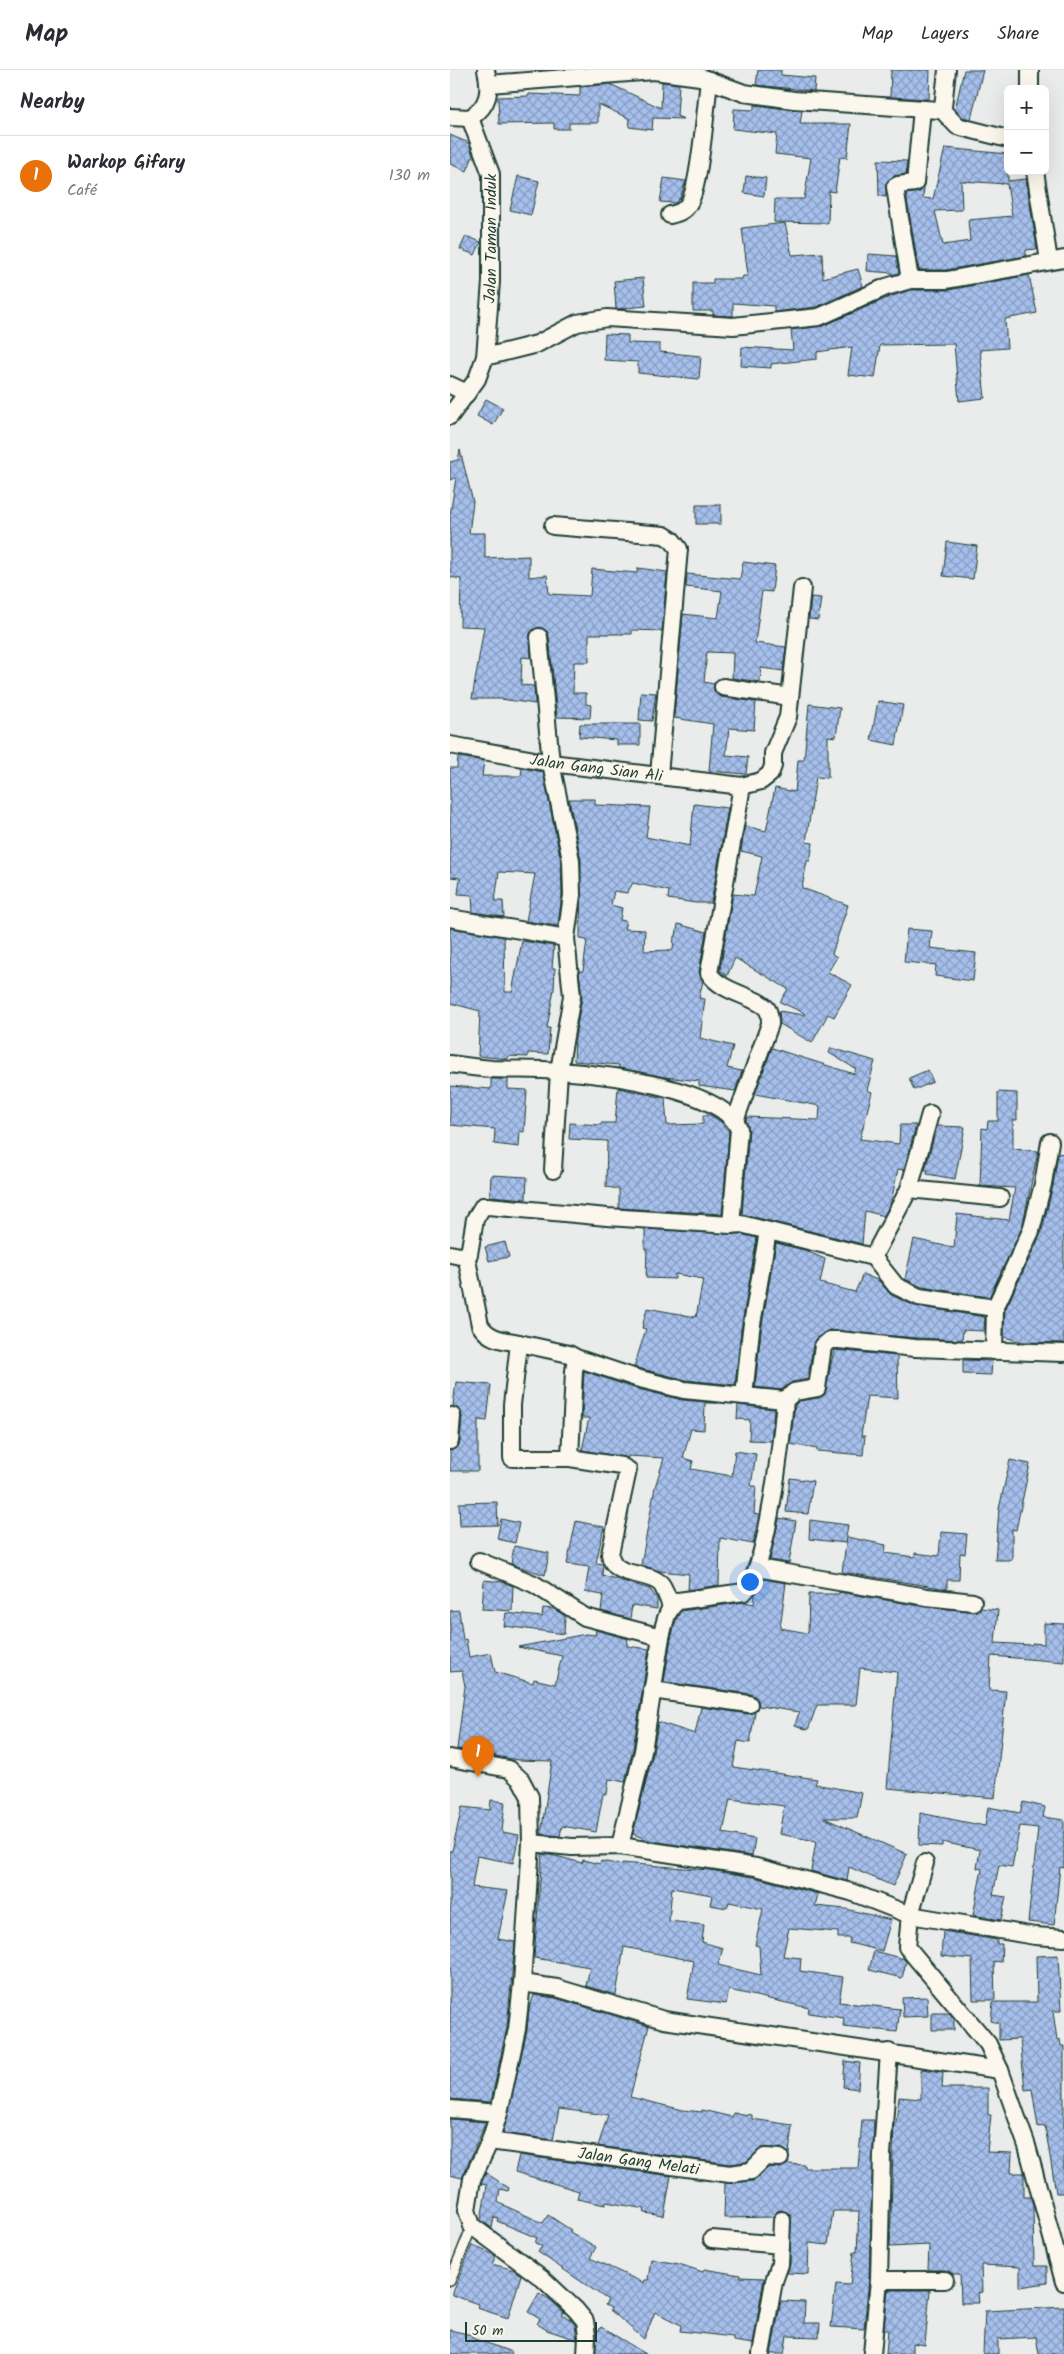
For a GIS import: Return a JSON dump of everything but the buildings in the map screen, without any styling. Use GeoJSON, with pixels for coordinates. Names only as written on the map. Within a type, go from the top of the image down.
{"type":"FeatureCollection","features":[{"type":"Feature","properties":{"kind":"street"},"geometry":{"type":"LineString","coordinates":[[941,109],[943,107],[947,70]]}},
{"type":"Feature","properties":{"kind":"street"},"geometry":{"type":"LineString","coordinates":[[1030,70],[1030,85]]}},
{"type":"Feature","properties":{"kind":"street"},"geometry":{"type":"LineString","coordinates":[[450,117],[470,118],[485,106],[489,95],[488,77],[688,72],[744,93],[794,100],[941,109],[957,126],[1004,138]]}},
{"type":"Feature","properties":{"kind":"street"},"geometry":{"type":"LineString","coordinates":[[670,215],[682,212],[686,208],[694,190],[709,80]]}},
{"type":"Feature","properties":{"kind":"street"},"geometry":{"type":"LineString","coordinates":[[910,280],[896,187],[898,185],[915,183],[922,109]]}},
{"type":"Feature","properties":{"kind":"street","name":"Jalan Taman Induk"},"geometry":{"type":"LineString","coordinates":[[450,416],[477,379],[484,360],[491,282],[490,174],[470,118]]}},
{"type":"Feature","properties":{"kind":"street"},"geometry":{"type":"LineString","coordinates":[[484,360],[537,344],[577,323],[606,318],[733,326],[819,317],[886,287],[910,280],[947,280],[1056,260],[1036,175]]}},
{"type":"Feature","properties":{"kind":"street"},"geometry":{"type":"LineString","coordinates":[[450,385],[467,393]]}},
{"type":"Feature","properties":{"kind":"street"},"geometry":{"type":"LineString","coordinates":[[553,526],[664,536],[672,540],[679,549],[658,775]]}},
{"type":"Feature","properties":{"kind":"street"},"geometry":{"type":"LineString","coordinates":[[735,1121],[770,1024],[769,1011],[765,1006],[733,992],[709,973],[742,786],[761,781],[770,774],[773,766],[773,753],[788,717],[802,588]]}},
{"type":"Feature","properties":{"kind":"street"},"geometry":{"type":"LineString","coordinates":[[539,637],[551,763],[572,860],[572,895],[566,938],[572,996],[559,1070],[553,1170]]}},
{"type":"Feature","properties":{"kind":"street"},"geometry":{"type":"LineString","coordinates":[[723,687],[790,697]]}},
{"type":"Feature","properties":{"kind":"street","name":"Jalan Gang Sian Ali"},"geometry":{"type":"LineString","coordinates":[[450,745],[551,763],[742,786]]}},
{"type":"Feature","properties":{"kind":"street"},"geometry":{"type":"LineString","coordinates":[[450,918],[566,938]]}},
{"type":"Feature","properties":{"kind":"street"},"geometry":{"type":"LineString","coordinates":[[450,1064],[491,1069],[559,1070],[660,1085],[727,1112],[735,1121],[739,1130],[739,1149],[731,1225]]}},
{"type":"Feature","properties":{"kind":"street"},"geometry":{"type":"LineString","coordinates":[[873,1257],[909,1189],[930,1114]]}},
{"type":"Feature","properties":{"kind":"street"},"geometry":{"type":"LineString","coordinates":[[994,1351],[994,1308],[1031,1231],[1043,1184],[1050,1142]]}},
{"type":"Feature","properties":{"kind":"street"},"geometry":{"type":"LineString","coordinates":[[909,1189],[1000,1198]]}},
{"type":"Feature","properties":{"kind":"street"},"geometry":{"type":"LineString","coordinates":[[785,1400],[684,1390],[636,1378],[569,1354],[492,1337],[484,1332],[480,1325],[458,1255],[469,1254],[475,1219],[483,1206],[731,1225],[741,1224],[873,1257],[888,1278],[906,1292],[919,1297],[994,1308]]}},
{"type":"Feature","properties":{"kind":"street"},"geometry":{"type":"LineString","coordinates":[[744,1396],[751,1330],[768,1231]]}},
{"type":"Feature","properties":{"kind":"street"},"geometry":{"type":"LineString","coordinates":[[620,1846],[639,1771],[661,1637],[671,1606],[678,1601],[744,1592],[751,1586],[757,1568],[777,1476],[785,1400],[794,1392],[817,1388],[823,1346],[830,1340],[915,1348],[1064,1353]]}},
{"type":"Feature","properties":{"kind":"street"},"geometry":{"type":"LineString","coordinates":[[519,1343],[512,1406],[511,1456],[515,1459],[570,1458],[621,1466],[628,1470],[610,1554],[611,1560],[621,1570],[653,1580],[662,1585],[671,1606]]}},
{"type":"Feature","properties":{"kind":"street"},"geometry":{"type":"LineString","coordinates":[[570,1458],[576,1358]]}},
{"type":"Feature","properties":{"kind":"street"},"geometry":{"type":"LineString","coordinates":[[450,1441],[452,1416]]}},
{"type":"Feature","properties":{"kind":"street"},"geometry":{"type":"LineString","coordinates":[[479,1562],[534,1584],[585,1617],[661,1637]]}},
{"type":"Feature","properties":{"kind":"street"},"geometry":{"type":"LineString","coordinates":[[757,1568],[927,1597],[974,1602]]}},
{"type":"Feature","properties":{"kind":"street"},"geometry":{"type":"LineString","coordinates":[[652,1690],[748,1704]]}},
{"type":"Feature","properties":{"kind":"street"},"geometry":{"type":"LineString","coordinates":[[450,1758],[509,1768],[521,1780],[530,1797],[531,1843],[522,1983],[516,2029],[499,2113],[490,2141],[472,2179],[467,2210],[472,2226],[542,2278],[576,2310],[585,2321],[587,2336],[586,2354]]}},
{"type":"Feature","properties":{"kind":"street"},"geometry":{"type":"LineString","coordinates":[[531,1843],[572,1847],[620,1846],[756,1867],[851,1892],[910,1915],[1035,1936],[1064,1938]]}},
{"type":"Feature","properties":{"kind":"street"},"geometry":{"type":"LineString","coordinates":[[925,1862],[910,1915],[907,1947],[988,2044],[1000,2070],[1027,2146],[1064,2282]]}},
{"type":"Feature","properties":{"kind":"street"},"geometry":{"type":"LineString","coordinates":[[522,1983],[557,1988],[664,2020],[1000,2070]]}},
{"type":"Feature","properties":{"kind":"street"},"geometry":{"type":"LineString","coordinates":[[872,2354],[879,2280],[882,2155],[889,2052]]}},
{"type":"Feature","properties":{"kind":"street"},"geometry":{"type":"LineString","coordinates":[[450,2109],[499,2113]]}},
{"type":"Feature","properties":{"kind":"street","name":"Jalan Gang Melati"},"geometry":{"type":"LineString","coordinates":[[490,2141],[730,2174],[751,2171],[765,2157],[780,2158]]}},
{"type":"Feature","properties":{"kind":"street"},"geometry":{"type":"LineString","coordinates":[[761,2354],[774,2281],[780,2264],[782,2220]]}},
{"type":"Feature","properties":{"kind":"street"},"geometry":{"type":"LineString","coordinates":[[712,2239],[781,2245]]}},
{"type":"Feature","properties":{"kind":"street"},"geometry":{"type":"LineString","coordinates":[[879,2280],[945,2280]]}},
{"type":"Feature","properties":{"kind":"lane"},"geometry":{"type":"LineString","coordinates":[[450,2281],[472,2226]]}},
{"type":"Feature","properties":{"kind":"place","name":"Warkop Gifary"},"geometry":{"type":"Point","coordinates":[478,1777]}}]}
